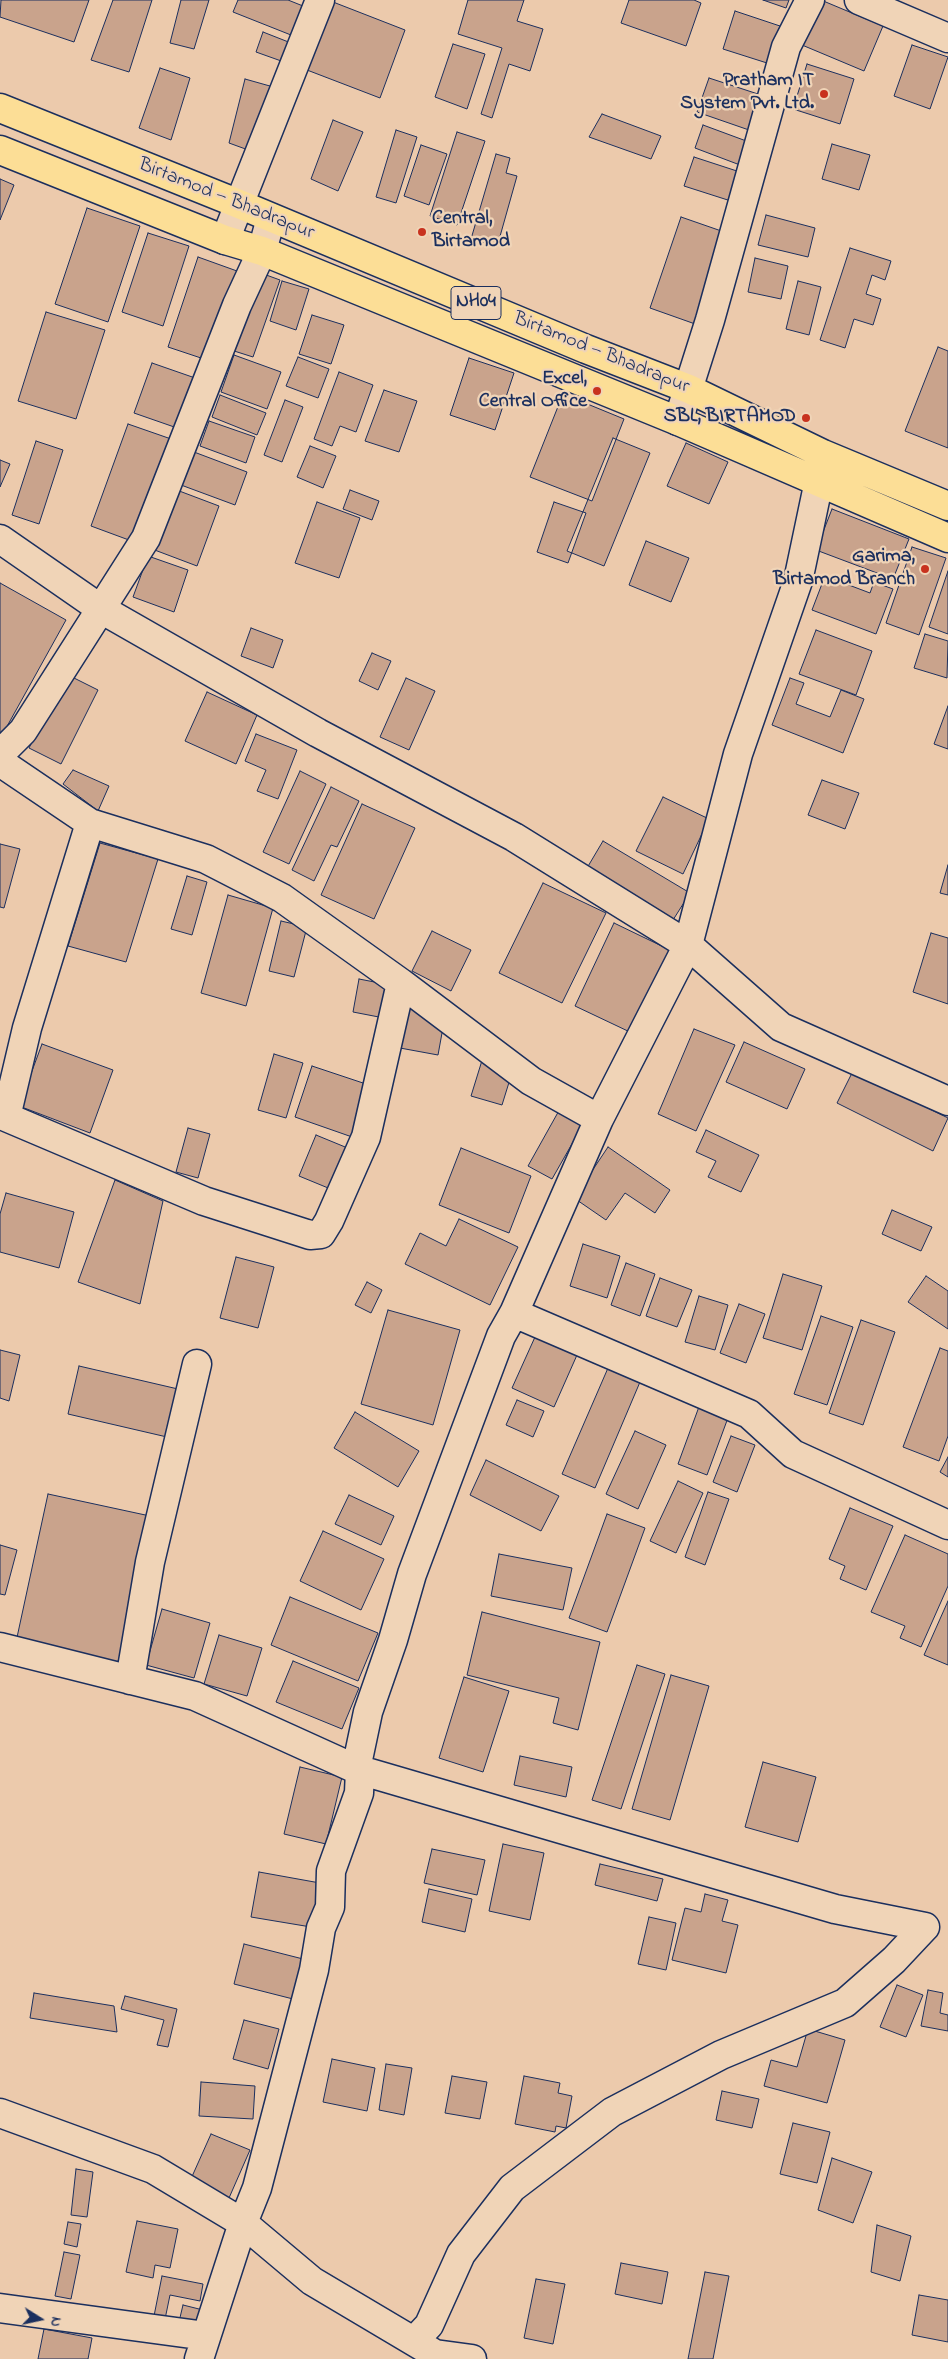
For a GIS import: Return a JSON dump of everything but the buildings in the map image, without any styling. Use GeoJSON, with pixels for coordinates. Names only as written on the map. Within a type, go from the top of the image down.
{"type":"FeatureCollection","features":[{"type":"Feature","properties":{"kind":"main road","name":"Birtamod — Bhadrapur"},"geometry":{"type":"LineString","coordinates":[[0,108],[240,204],[586,349],[689,389],[823,454],[948,506]]}},
{"type":"Feature","properties":{"kind":"main road","name":"Birtamod — Bhadrapur"},"geometry":{"type":"LineString","coordinates":[[0,150],[225,240],[262,251],[678,421],[948,538]]}},
{"type":"Feature","properties":{"kind":"street"},"geometry":{"type":"LineString","coordinates":[[225,240],[320,0]]}},
{"type":"Feature","properties":{"kind":"street"},"geometry":{"type":"LineString","coordinates":[[678,421],[754,167],[786,47],[810,0]]}},
{"type":"Feature","properties":{"kind":"street"},"geometry":{"type":"LineString","coordinates":[[859,0],[948,38]]}},
{"type":"Feature","properties":{"kind":"street"},"geometry":{"type":"LineString","coordinates":[[0,754],[23,731],[146,538],[237,305],[262,251],[271,218]]}},
{"type":"Feature","properties":{"kind":"street"},"geometry":{"type":"LineString","coordinates":[[356,1769],[368,1712],[393,1640],[412,1574],[501,1336],[514,1313],[599,1119],[688,945],[738,754],[798,581],[819,481]]}},
{"type":"Feature","properties":{"kind":"street"},"geometry":{"type":"LineString","coordinates":[[0,539],[101,609],[318,733],[514,837],[688,945],[781,1027],[948,1101]]}},
{"type":"Feature","properties":{"kind":"street"},"geometry":{"type":"LineString","coordinates":[[0,762],[90,823],[206,859],[282,898],[401,983],[532,1081],[599,1119]]}},
{"type":"Feature","properties":{"kind":"street"},"geometry":{"type":"LineString","coordinates":[[90,823],[26,1028],[3,1126],[204,1201],[310,1235],[321,1234],[329,1221],[366,1136],[401,983]]}},
{"type":"Feature","properties":{"kind":"street"},"geometry":{"type":"LineString","coordinates":[[514,1313],[749,1414],[793,1454],[948,1525]]}},
{"type":"Feature","properties":{"kind":"street"},"geometry":{"type":"LineString","coordinates":[[130,1680],[150,1562],[197,1364]]}},
{"type":"Feature","properties":{"kind":"street"},"geometry":{"type":"LineString","coordinates":[[0,1646],[195,1696],[356,1769],[360,1769],[359,1793],[331,1871],[330,1907],[321,1928],[314,1970],[257,2188],[243,2223],[203,2347],[0,2308]]}},
{"type":"Feature","properties":{"kind":"street"},"geometry":{"type":"LineString","coordinates":[[356,1769],[826,1906],[925,1928],[894,1960],[845,2003],[721,2055],[612,2112],[512,2188],[461,2254],[430,2325],[427,2351]]}},
{"type":"Feature","properties":{"kind":"street"},"geometry":{"type":"LineString","coordinates":[[0,2113],[153,2169],[243,2223],[312,2281],[427,2351],[472,2359]]}},
{"type":"Feature","properties":{"kind":"place","name":"Pratham IT System Pvt. Ltd."},"geometry":{"type":"Point","coordinates":[824,94]}},
{"type":"Feature","properties":{"kind":"place","name":"Central, Birtamod"},"geometry":{"type":"Point","coordinates":[422,232]}},
{"type":"Feature","properties":{"kind":"place","name":"Excel, Central Office"},"geometry":{"type":"Point","coordinates":[597,391]}},
{"type":"Feature","properties":{"kind":"place","name":"SBL, BIRTAMOD"},"geometry":{"type":"Point","coordinates":[806,418]}},
{"type":"Feature","properties":{"kind":"place","name":"Garima, Birtamod Branch"},"geometry":{"type":"Point","coordinates":[925,569]}}]}
